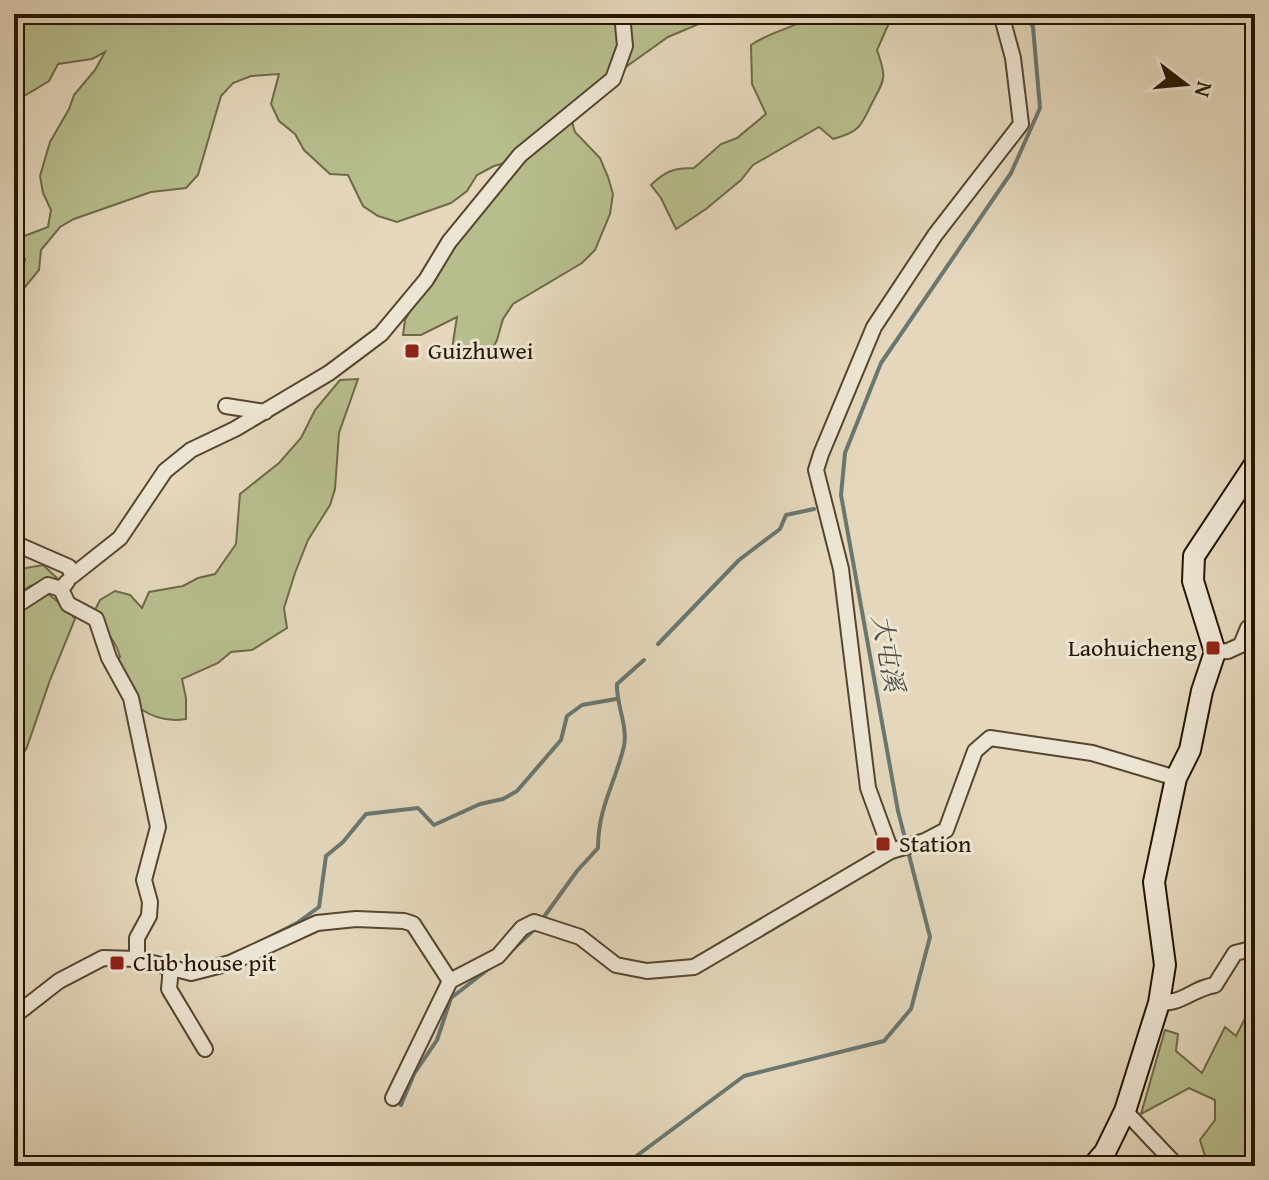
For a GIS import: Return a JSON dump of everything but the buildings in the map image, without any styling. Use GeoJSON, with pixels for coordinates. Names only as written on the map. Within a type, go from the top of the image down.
{"type":"FeatureCollection","features":[{"type":"Feature","properties":{"kind":"street"},"geometry":{"type":"LineString","coordinates":[[61,589],[72,576],[120,538],[165,471],[191,450],[235,429],[329,373],[381,334],[426,280],[449,242],[520,155],[613,79],[625,46],[622,14]]}},
{"type":"Feature","properties":{"kind":"street"},"geometry":{"type":"LineString","coordinates":[[895,850],[868,788],[841,569],[816,470],[874,327],[935,235],[1021,124],[1013,58],[1001,14]]}},
{"type":"Feature","properties":{"kind":"street"},"geometry":{"type":"LineString","coordinates":[[226,406],[265,412]]}},
{"type":"Feature","properties":{"kind":"street"},"geometry":{"type":"LineString","coordinates":[[1093,1166],[1105,1152],[1125,1111],[1159,1003],[1165,965],[1154,882],[1176,778],[1190,750],[1202,691],[1215,652],[1193,581],[1194,556],[1255,464]]}},
{"type":"Feature","properties":{"kind":"street"},"geometry":{"type":"LineString","coordinates":[[14,543],[57,560],[69,567],[72,576]]}},
{"type":"Feature","properties":{"kind":"street"},"geometry":{"type":"LineString","coordinates":[[14,607],[48,585],[61,589],[68,604],[96,619],[109,658],[131,698],[158,827],[144,880],[150,902],[149,916],[137,938],[137,959]]}},
{"type":"Feature","properties":{"kind":"street"},"geometry":{"type":"LineString","coordinates":[[1215,652],[1228,651],[1241,645],[1248,628],[1255,623]]}},
{"type":"Feature","properties":{"kind":"street"},"geometry":{"type":"LineString","coordinates":[[393,1098],[450,981],[498,956],[522,928],[541,924],[580,937],[616,965],[647,971],[694,967],[895,850],[925,841],[946,830],[975,751],[990,738],[1092,753],[1176,778]]}},
{"type":"Feature","properties":{"kind":"street"},"geometry":{"type":"LineString","coordinates":[[14,1016],[59,981],[103,958],[137,959],[191,973],[230,963],[317,923],[356,919],[413,924],[450,981]]}},
{"type":"Feature","properties":{"kind":"street"},"geometry":{"type":"LineString","coordinates":[[1159,1003],[1177,1003],[1201,987],[1215,985],[1235,953],[1255,948]]}},
{"type":"Feature","properties":{"kind":"street"},"geometry":{"type":"LineString","coordinates":[[171,967],[169,989],[205,1049]]}},
{"type":"Feature","properties":{"kind":"street"},"geometry":{"type":"LineString","coordinates":[[1125,1111],[1177,1166]]}},
{"type":"Feature","properties":{"kind":"green space"},"geometry":{"type":"Polygon","coordinates":[[[14,14],[708,14],[699,24],[668,37],[579,97],[570,115],[575,132],[600,158],[608,177],[613,194],[610,214],[595,250],[582,263],[513,304],[503,319],[488,358],[452,349],[457,317],[421,335],[403,335],[405,320],[413,306],[512,161],[477,175],[467,191],[451,203],[397,222],[378,216],[363,206],[348,175],[330,174],[304,150],[295,134],[279,121],[271,104],[279,74],[251,76],[233,83],[221,96],[198,175],[186,188],[151,192],[74,219],[60,227],[41,250],[39,270],[14,304],[15,291],[25,259],[14,265],[14,240],[48,227],[51,210],[40,176],[50,142],[74,95],[95,70],[105,52],[92,59],[58,64],[49,81],[14,102],[14,14]]]}},
{"type":"Feature","properties":{"kind":"green space"},"geometry":{"type":"Polygon","coordinates":[[[815,14],[893,14],[877,50],[883,73],[882,83],[862,123],[849,134],[833,139],[819,127],[753,165],[741,180],[676,229],[651,185],[670,171],[694,168],[721,144],[737,138],[766,114],[752,84],[751,45],[815,14]]]}},
{"type":"Feature","properties":{"kind":"green space"},"geometry":{"type":"Polygon","coordinates":[[[358,379],[339,433],[335,489],[330,505],[308,540],[284,608],[287,628],[252,650],[231,652],[218,663],[182,679],[186,719],[162,718],[140,708],[122,692],[111,671],[120,657],[112,640],[92,616],[100,600],[115,591],[130,595],[142,608],[149,592],[183,586],[215,574],[236,544],[240,494],[279,463],[301,438],[315,410],[340,380],[358,379]]]}},
{"type":"Feature","properties":{"kind":"green space"},"geometry":{"type":"Polygon","coordinates":[[[43,565],[59,580],[30,586],[14,597],[14,570],[43,565]]]}},
{"type":"Feature","properties":{"kind":"green space"},"geometry":{"type":"Polygon","coordinates":[[[46,592],[75,619],[27,747],[14,771],[14,612],[46,592]]]}},
{"type":"Feature","properties":{"kind":"green space"},"geometry":{"type":"Polygon","coordinates":[[[1255,999],[1255,1166],[1208,1166],[1200,1140],[1215,1120],[1215,1100],[1189,1088],[1141,1114],[1165,1030],[1178,1034],[1176,1051],[1202,1073],[1225,1027],[1236,1036],[1255,999]]]}},
{"type":"Feature","properties":{"kind":"waterway","name":"大屯溪"},"geometry":{"type":"LineString","coordinates":[[906,842],[841,495],[845,453],[881,363],[1011,173],[1040,108],[1033,27],[1026,14]]}},
{"type":"Feature","properties":{"kind":"waterway"},"geometry":{"type":"LineString","coordinates":[[658,644],[739,560],[780,529],[786,515],[814,509]]}},
{"type":"Feature","properties":{"kind":"waterway"},"geometry":{"type":"LineString","coordinates":[[541,921],[598,848],[604,808],[624,746],[617,684],[644,660]]}},
{"type":"Feature","properties":{"kind":"waterway"},"geometry":{"type":"LineString","coordinates":[[266,939],[319,907],[326,856],[343,842],[366,814],[418,808],[434,825],[480,804],[503,799],[517,791],[561,740],[567,716],[582,705],[616,699]]}},
{"type":"Feature","properties":{"kind":"waterway","name":"大屯溪"},"geometry":{"type":"LineString","coordinates":[[623,1166],[744,1076],[884,1041],[911,1009],[930,937],[908,851]]}},
{"type":"Feature","properties":{"kind":"waterway"},"geometry":{"type":"LineString","coordinates":[[513,949],[536,928]]}},
{"type":"Feature","properties":{"kind":"waterway"},"geometry":{"type":"LineString","coordinates":[[401,1105],[414,1074],[437,1040],[451,998],[491,967]]}},
{"type":"Feature","properties":{"kind":"place","name":"Guizhuwei"},"geometry":{"type":"Point","coordinates":[412,351]}},
{"type":"Feature","properties":{"kind":"place","name":"Laohuicheng"},"geometry":{"type":"Point","coordinates":[1213,648]}},
{"type":"Feature","properties":{"kind":"place","name":"Station"},"geometry":{"type":"Point","coordinates":[883,844]}},
{"type":"Feature","properties":{"kind":"place","name":"Club house pit"},"geometry":{"type":"Point","coordinates":[117,963]}}]}
